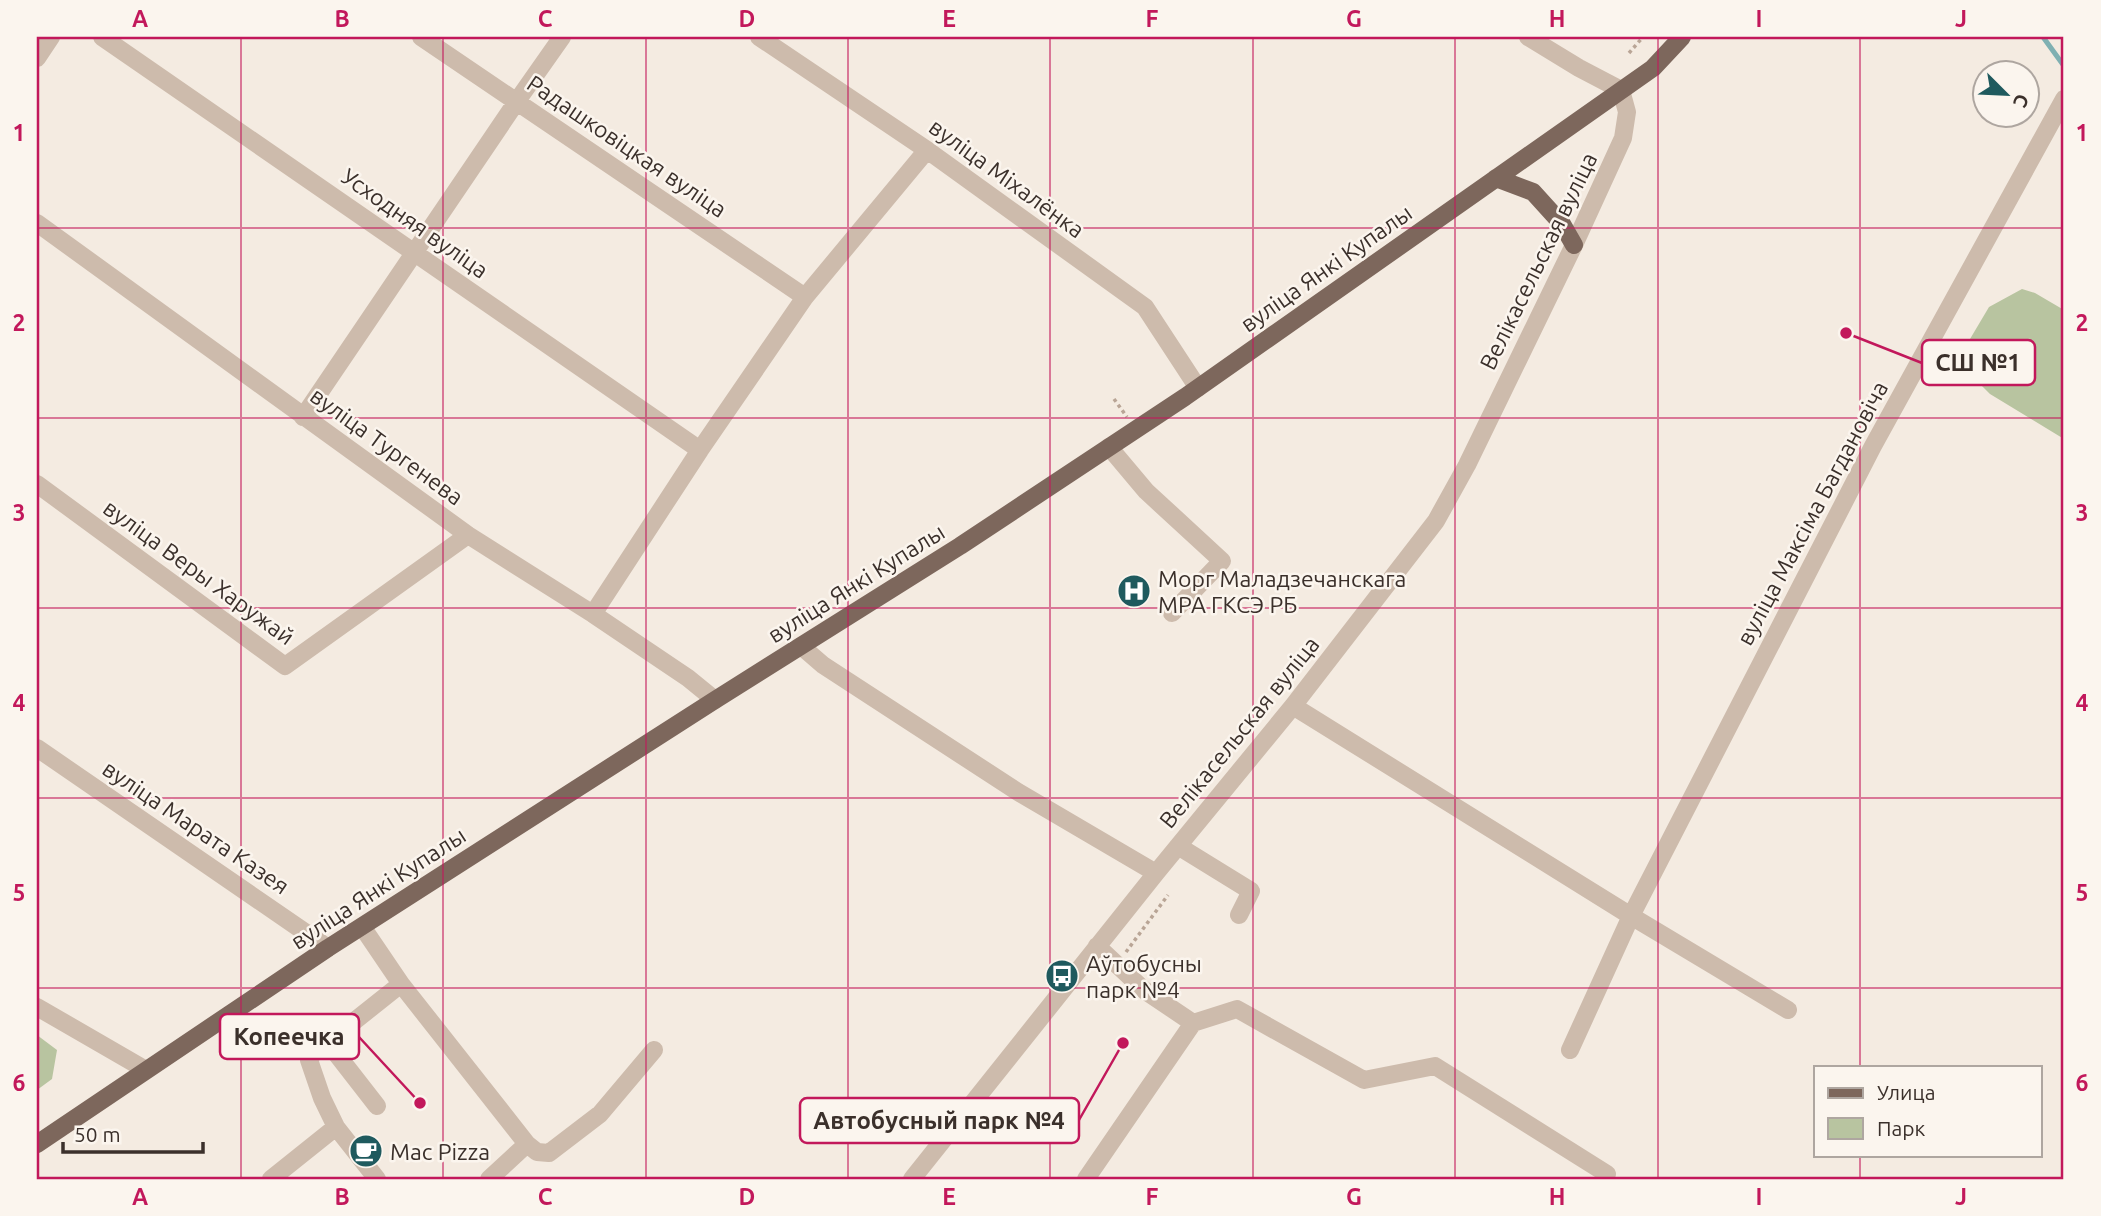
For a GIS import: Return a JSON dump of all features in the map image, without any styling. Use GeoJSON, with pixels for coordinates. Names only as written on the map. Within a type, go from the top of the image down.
{"type":"FeatureCollection","features":[{"type":"Feature","properties":{"kind":"main road","name":"вуліца Янкі Купалы"},"geometry":{"type":"LineString","coordinates":[[37,1144],[328,948],[363,928],[715,699],[960,547],[1198,388],[1653,68],[1682,37]]}},
{"type":"Feature","properties":{"kind":"main road"},"geometry":{"type":"LineString","coordinates":[[1496,178],[1533,192],[1562,224],[1574,246]]}},
{"type":"Feature","properties":{"kind":"street"},"geometry":{"type":"LineString","coordinates":[[37,58],[51,37]]}},
{"type":"Feature","properties":{"kind":"street","name":"Усходняя вуліца"},"geometry":{"type":"LineString","coordinates":[[102,37],[699,450]]}},
{"type":"Feature","properties":{"kind":"street","name":"Радашковіцкая вуліца"},"geometry":{"type":"LineString","coordinates":[[421,37],[805,297]]}},
{"type":"Feature","properties":{"kind":"street"},"geometry":{"type":"LineString","coordinates":[[303,417],[562,37]]}},
{"type":"Feature","properties":{"kind":"street","name":"вуліца Міхалёнка"},"geometry":{"type":"LineString","coordinates":[[759,37],[928,150],[1145,307],[1198,388]]}},
{"type":"Feature","properties":{"kind":"street"},"geometry":{"type":"LineString","coordinates":[[1528,37],[1621,90]]}},
{"type":"Feature","properties":{"kind":"street","name":"Велікасельская вуліца"},"geometry":{"type":"LineString","coordinates":[[912,1179],[1293,706],[1436,521],[1467,465],[1574,246],[1623,138],[1627,112],[1621,90]]}},
{"type":"Feature","properties":{"kind":"street","name":"вуліца Максіма Багдановіча"},"geometry":{"type":"LineString","coordinates":[[1570,1050],[1631,916],[1873,446],[2064,99]]}},
{"type":"Feature","properties":{"kind":"street"},"geometry":{"type":"LineString","coordinates":[[593,614],[699,450],[805,297],[928,150]]}},
{"type":"Feature","properties":{"kind":"street","name":"вуліца Тургенева"},"geometry":{"type":"LineString","coordinates":[[37,223],[468,535],[593,614],[715,699]]}},
{"type":"Feature","properties":{"kind":"street"},"geometry":{"type":"LineString","coordinates":[[1109,447],[1146,491],[1222,561],[1172,613]]}},
{"type":"Feature","properties":{"kind":"street","name":"вуліца Веры Харужай"},"geometry":{"type":"LineString","coordinates":[[37,484],[285,666],[468,535]]}},
{"type":"Feature","properties":{"kind":"street"},"geometry":{"type":"LineString","coordinates":[[801,646],[823,665],[1006,784],[1156,873]]}},
{"type":"Feature","properties":{"kind":"street"},"geometry":{"type":"LineString","coordinates":[[1293,706],[1788,1010]]}},
{"type":"Feature","properties":{"kind":"street","name":"вуліца Марата Казея"},"geometry":{"type":"LineString","coordinates":[[37,748],[328,948]]}},
{"type":"Feature","properties":{"kind":"street"},"geometry":{"type":"LineString","coordinates":[[1178,846],[1251,891],[1240,915]]}},
{"type":"Feature","properties":{"kind":"street"},"geometry":{"type":"LineString","coordinates":[[363,928],[401,984],[527,1144],[537,1152],[549,1153],[600,1114],[654,1051]]}},
{"type":"Feature","properties":{"kind":"street"},"geometry":{"type":"LineString","coordinates":[[1097,946],[1144,990],[1193,1023]]}},
{"type":"Feature","properties":{"kind":"street"},"geometry":{"type":"LineString","coordinates":[[377,1179],[336,1127],[322,1098],[309,1060],[401,984]]}},
{"type":"Feature","properties":{"kind":"street"},"geometry":{"type":"LineString","coordinates":[[37,1007],[146,1070]]}},
{"type":"Feature","properties":{"kind":"street"},"geometry":{"type":"LineString","coordinates":[[1086,1179],[1193,1023],[1237,1009],[1364,1080],[1435,1066],[1607,1174],[1604,1179]]}},
{"type":"Feature","properties":{"kind":"street"},"geometry":{"type":"LineString","coordinates":[[328,1043],[377,1106]]}},
{"type":"Feature","properties":{"kind":"street"},"geometry":{"type":"LineString","coordinates":[[271,1179],[336,1127]]}},
{"type":"Feature","properties":{"kind":"street"},"geometry":{"type":"LineString","coordinates":[[489,1179],[527,1144]]}},
{"type":"Feature","properties":{"kind":"path"},"geometry":{"type":"LineString","coordinates":[[1629,53],[1643,37]]}},
{"type":"Feature","properties":{"kind":"green space"},"geometry":{"type":"Polygon","coordinates":[[[2022,289],[2035,293],[2064,310],[2064,439],[1990,394],[1978,382],[1971,369],[1970,339],[1989,307],[2022,289]]]}},
{"type":"Feature","properties":{"kind":"green space"},"geometry":{"type":"Polygon","coordinates":[[[37,1035],[57,1050],[52,1079],[37,1090],[37,1035]]]}},
{"type":"Feature","properties":{"kind":"waterway"},"geometry":{"type":"LineString","coordinates":[[2043,37],[2064,66]]}},
{"type":"Feature","properties":{"kind":"place","name":"СШ №1"},"geometry":{"type":"Point","coordinates":[1846,333]}},
{"type":"Feature","properties":{"kind":"place","name":"Морг Маладзечанскага МРА ГКСЭ РБ"},"geometry":{"type":"Point","coordinates":[1134,591]}},
{"type":"Feature","properties":{"kind":"place","name":"Аўтобусны парк №4"},"geometry":{"type":"Point","coordinates":[1062,976]}},
{"type":"Feature","properties":{"kind":"place","name":"Автобусный парк №4"},"geometry":{"type":"Point","coordinates":[1123,1043]}},
{"type":"Feature","properties":{"kind":"place","name":"Копеечка"},"geometry":{"type":"Point","coordinates":[420,1103]}},
{"type":"Feature","properties":{"kind":"place","name":"Mac Pizza"},"geometry":{"type":"Point","coordinates":[366,1151]}}]}
